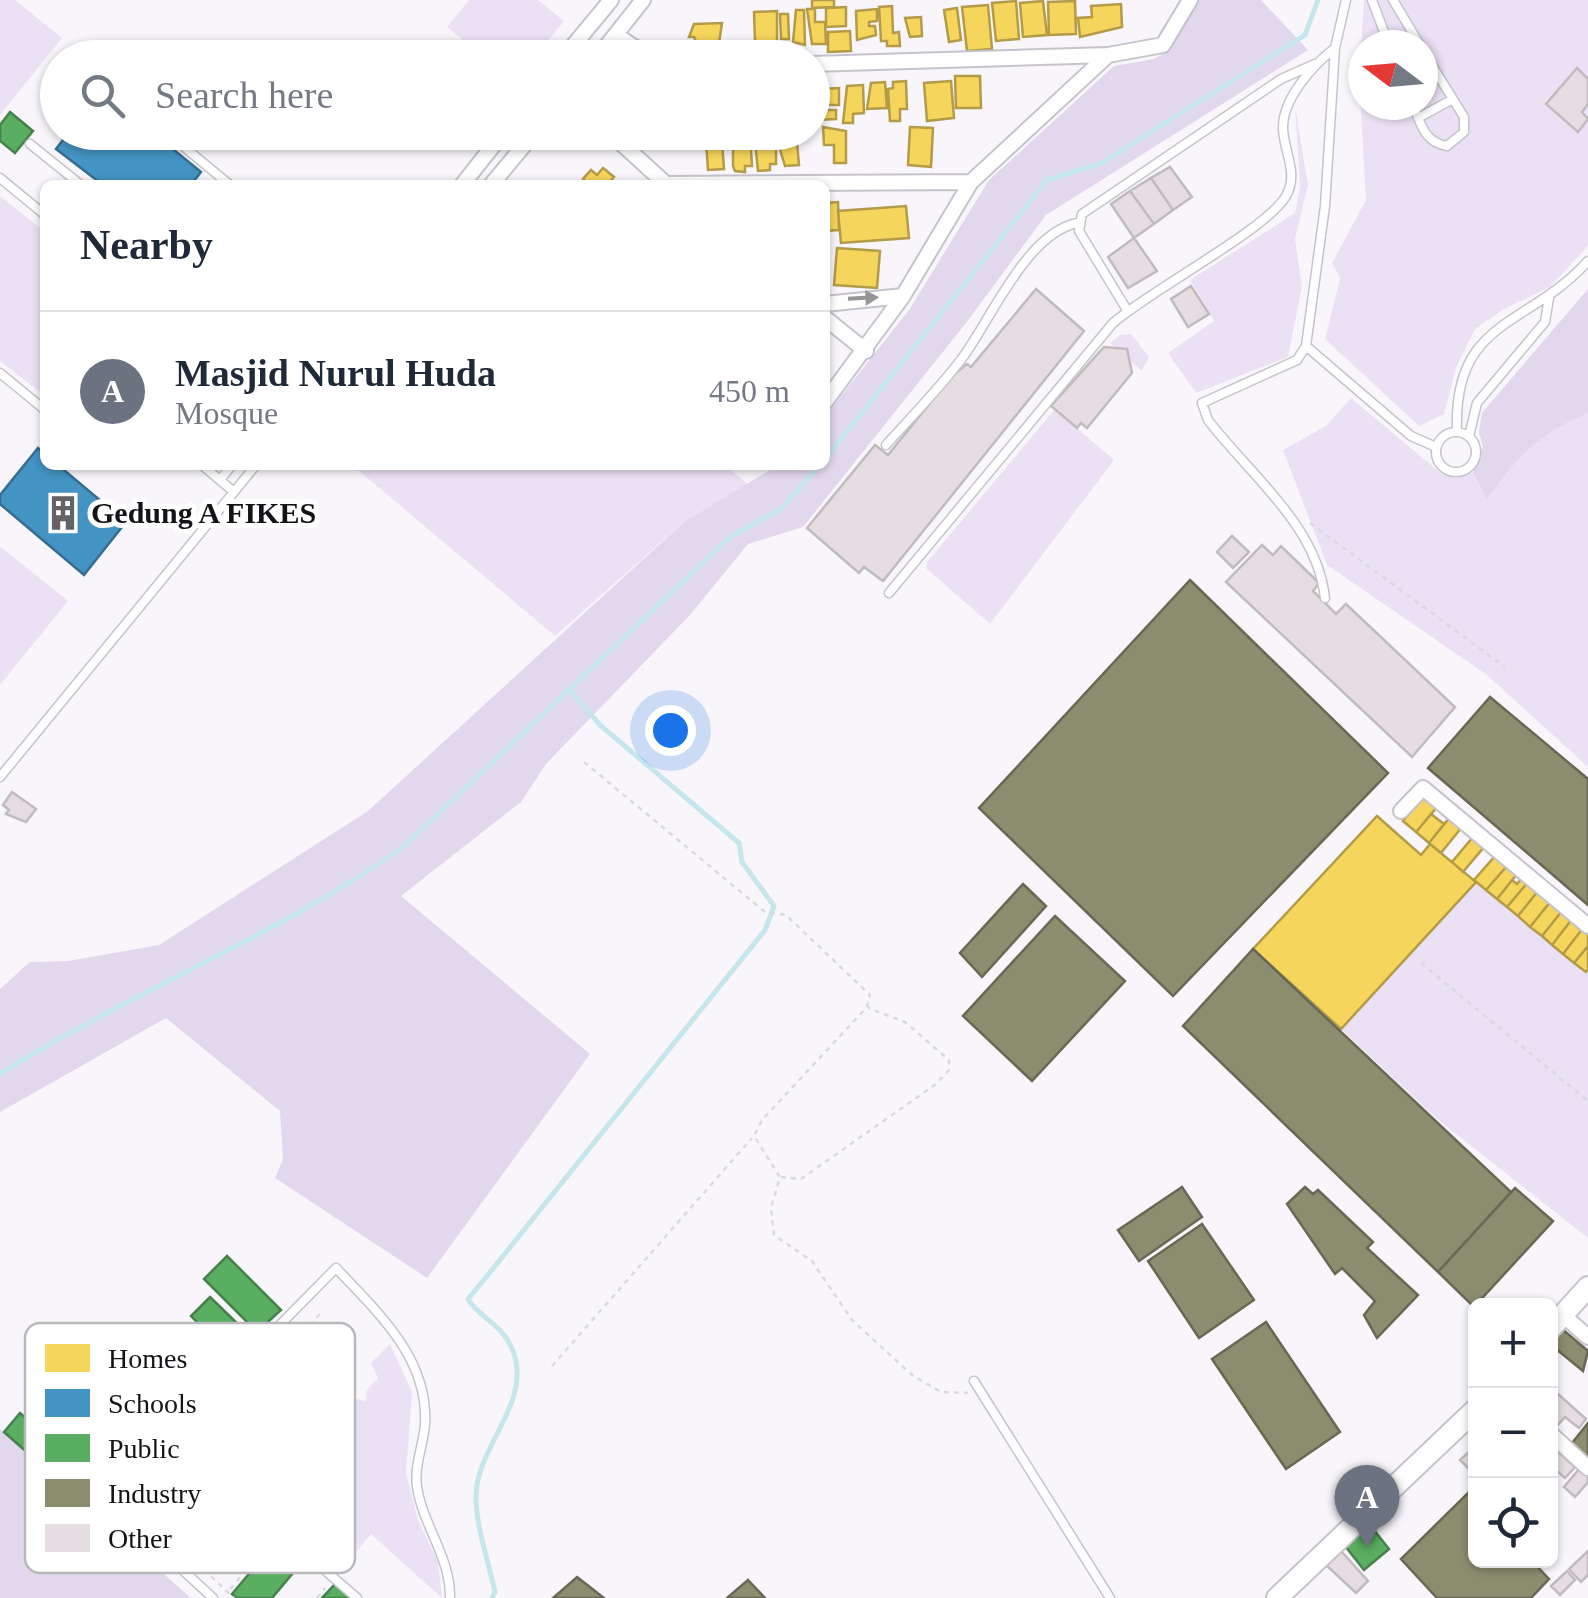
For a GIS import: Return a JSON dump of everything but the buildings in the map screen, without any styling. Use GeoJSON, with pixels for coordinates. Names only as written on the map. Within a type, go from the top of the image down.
{"type":"FeatureCollection","features":[{"type":"Feature","properties":{"kind":"street"},"geometry":{"type":"LineString","coordinates":[[579,40],[611,0]]}},
{"type":"Feature","properties":{"kind":"street"},"geometry":{"type":"LineString","coordinates":[[611,40],[643,0]]}},
{"type":"Feature","properties":{"kind":"street"},"geometry":{"type":"LineString","coordinates":[[830,63],[1108,55],[1163,45],[1190,0]]}},
{"type":"Feature","properties":{"kind":"street"},"geometry":{"type":"LineString","coordinates":[[616,34],[625,40]]}},
{"type":"Feature","properties":{"kind":"street"},"geometry":{"type":"LineString","coordinates":[[830,396],[902,296],[971,182],[1108,55]]}},
{"type":"Feature","properties":{"kind":"street"},"geometry":{"type":"LineString","coordinates":[[466,180],[490,150]]}},
{"type":"Feature","properties":{"kind":"street"},"geometry":{"type":"LineString","coordinates":[[494,180],[519,150]]}},
{"type":"Feature","properties":{"kind":"street"},"geometry":{"type":"LineString","coordinates":[[628,150],[661,180]]}},
{"type":"Feature","properties":{"kind":"street"},"geometry":{"type":"LineString","coordinates":[[830,183],[971,182]]}},
{"type":"Feature","properties":{"kind":"street"},"geometry":{"type":"LineString","coordinates":[[830,303],[902,296]]}},
{"type":"Feature","properties":{"kind":"street"},"geometry":{"type":"LineString","coordinates":[[830,322],[866,350]]}},
{"type":"Feature","properties":{"kind":"street"},"geometry":{"type":"LineString","coordinates":[[1401,811],[1423,788],[1588,926]]}},
{"type":"Feature","properties":{"kind":"street"},"geometry":{"type":"LineString","coordinates":[[1558,1321],[1588,1287]]}},
{"type":"Feature","properties":{"kind":"street"},"geometry":{"type":"LineString","coordinates":[[1558,1322],[1588,1337]]}},
{"type":"Feature","properties":{"kind":"street"},"geometry":{"type":"LineString","coordinates":[[1277,1598],[1468,1417]]}},
{"type":"Feature","properties":{"kind":"street"},"geometry":{"type":"LineString","coordinates":[[1558,1440],[1588,1468]]}},
{"type":"Feature","properties":{"kind":"lane"},"geometry":{"type":"LineString","coordinates":[[1325,598],[1316,563],[1295,526],[1225,443],[1208,420],[1202,403],[1297,360],[1306,346],[1325,206],[1335,48],[1346,0]]}},
{"type":"Feature","properties":{"kind":"lane"},"geometry":{"type":"LineString","coordinates":[[1372,0],[1383,30]]}},
{"type":"Feature","properties":{"kind":"lane"},"geometry":{"type":"LineString","coordinates":[[1393,0],[1410,30]]}},
{"type":"Feature","properties":{"kind":"lane"},"geometry":{"type":"LineString","coordinates":[[886,445],[962,358],[1031,255],[1061,228],[1077,223],[1090,208],[1281,79],[1315,64],[1335,48]]}},
{"type":"Feature","properties":{"kind":"lane"},"geometry":{"type":"LineString","coordinates":[[889,593],[1128,310],[1266,216],[1285,198],[1292,174],[1283,124],[1315,64]]}},
{"type":"Feature","properties":{"kind":"lane"},"geometry":{"type":"LineString","coordinates":[[1419,120],[1429,140],[1447,146],[1454,143],[1465,124],[1438,77]]}},
{"type":"Feature","properties":{"kind":"lane"},"geometry":{"type":"LineString","coordinates":[[1438,107],[1452,100]]}},
{"type":"Feature","properties":{"kind":"lane"},"geometry":{"type":"LineString","coordinates":[[30,144],[74,180]]}},
{"type":"Feature","properties":{"kind":"lane"},"geometry":{"type":"LineString","coordinates":[[185,150],[217,180]]}},
{"type":"Feature","properties":{"kind":"lane"},"geometry":{"type":"LineString","coordinates":[[0,178],[40,211]]}},
{"type":"Feature","properties":{"kind":"lane"},"geometry":{"type":"LineString","coordinates":[[1077,223],[1128,310]]}},
{"type":"Feature","properties":{"kind":"lane"},"geometry":{"type":"LineString","coordinates":[[1457,431],[1459,391],[1475,349],[1488,334],[1550,298],[1588,261]]}},
{"type":"Feature","properties":{"kind":"lane"},"geometry":{"type":"LineString","coordinates":[[1469,436],[1457,431],[1444,435],[1436,447],[1437,460],[1446,470],[1465,470],[1476,454],[1469,436],[1477,403],[1544,322],[1550,298]]}},
{"type":"Feature","properties":{"kind":"lane"},"geometry":{"type":"LineString","coordinates":[[1306,346],[1411,436],[1436,447]]}},
{"type":"Feature","properties":{"kind":"lane"},"geometry":{"type":"LineString","coordinates":[[0,373],[40,406]]}},
{"type":"Feature","properties":{"kind":"lane"},"geometry":{"type":"LineString","coordinates":[[208,470],[234,492]]}},
{"type":"Feature","properties":{"kind":"lane"},"geometry":{"type":"LineString","coordinates":[[220,480],[228,470]]}},
{"type":"Feature","properties":{"kind":"lane"},"geometry":{"type":"LineString","coordinates":[[0,777],[252,470]]}},
{"type":"Feature","properties":{"kind":"lane"},"geometry":{"type":"LineString","coordinates":[[282,1323],[336,1268],[390,1326],[424,1388],[425,1427],[417,1486],[450,1576],[450,1598]]}},
{"type":"Feature","properties":{"kind":"lane"},"geometry":{"type":"LineString","coordinates":[[976,1385],[1110,1598]]}},
{"type":"Feature","properties":{"kind":"lane"},"geometry":{"type":"LineString","coordinates":[[186,1573],[213,1598]]}},
{"type":"Feature","properties":{"kind":"lane"},"geometry":{"type":"LineString","coordinates":[[329,1573],[357,1598]]}},
{"type":"Feature","properties":{"kind":"path"},"geometry":{"type":"LineString","coordinates":[[1304,518],[1505,667]]}},
{"type":"Feature","properties":{"kind":"path"},"geometry":{"type":"LineString","coordinates":[[552,1366],[754,1136],[762,1120],[867,1007],[870,995],[786,915],[765,912],[584,762]]}},
{"type":"Feature","properties":{"kind":"path"},"geometry":{"type":"LineString","coordinates":[[1421,963],[1588,1101]]}},
{"type":"Feature","properties":{"kind":"path"},"geometry":{"type":"LineString","coordinates":[[780,1177],[801,1179],[936,1084],[949,1070],[948,1060],[905,1022],[867,1007]]}},
{"type":"Feature","properties":{"kind":"path"},"geometry":{"type":"LineString","coordinates":[[754,1136],[780,1177]]}},
{"type":"Feature","properties":{"kind":"path"},"geometry":{"type":"LineString","coordinates":[[780,1177],[770,1208],[774,1235],[812,1260],[852,1320],[912,1375],[942,1392],[963,1395],[976,1385]]}},
{"type":"Feature","properties":{"kind":"path"},"geometry":{"type":"LineString","coordinates":[[311,1323],[320,1314]]}},
{"type":"Feature","properties":{"kind":"path"},"geometry":{"type":"LineString","coordinates":[[211,1573],[234,1598]]}},
{"type":"Feature","properties":{"kind":"path"},"geometry":{"type":"LineString","coordinates":[[230,1590],[244,1573]]}},
{"type":"Feature","properties":{"kind":"path"},"geometry":{"type":"LineString","coordinates":[[317,1598],[326,1588]]}},
{"type":"Feature","properties":{"kind":"shaded area"},"geometry":{"type":"Polygon","coordinates":[[[0,0],[15,0],[62,38],[40,40],[40,65],[0,115],[0,0]]]}},
{"type":"Feature","properties":{"kind":"shaded area"},"geometry":{"type":"Polygon","coordinates":[[[469,0],[538,0],[564,21],[549,40],[463,40],[447,27],[469,0]]]}},
{"type":"Feature","properties":{"kind":"shaded area"},"geometry":{"type":"Polygon","coordinates":[[[1199,0],[1261,0],[1308,50],[1046,215],[966,323],[803,527],[748,544],[690,615],[546,764],[521,802],[401,896],[590,1054],[427,1278],[275,1178],[283,1159],[280,1111],[166,1018],[0,1112],[0,989],[30,962],[68,961],[159,945],[368,811],[684,522],[770,470],[830,470],[830,410],[909,310],[989,180],[1114,66],[1154,59],[1168,51],[1199,0]]]}},
{"type":"Feature","properties":{"kind":"shaded area"},"geometry":{"type":"Polygon","coordinates":[[[1364,0],[1588,0],[1588,246],[1550,287],[1504,309],[1475,329],[1456,368],[1444,414],[1419,426],[1325,339],[1340,278],[1332,263],[1366,200],[1361,120],[1438,120],[1438,30],[1362,30],[1364,0]]]}},
{"type":"Feature","properties":{"kind":"shaded area"},"geometry":{"type":"Polygon","coordinates":[[[1295,106],[1308,185],[1295,239],[1302,286],[1288,357],[1196,393],[1168,353],[1214,321],[1190,280],[1295,213],[1300,187],[1295,106]]]}},
{"type":"Feature","properties":{"kind":"shaded area"},"geometry":{"type":"Polygon","coordinates":[[[0,196],[40,228],[40,392],[0,361],[0,196]]]}},
{"type":"Feature","properties":{"kind":"shaded area"},"geometry":{"type":"Polygon","coordinates":[[[1588,289],[1588,767],[1487,675],[1327,565],[1283,450],[1326,426],[1351,398],[1442,474],[1456,478],[1473,472],[1483,447],[1479,432],[1482,413],[1588,289]]]}},
{"type":"Feature","properties":{"kind":"shaded area"},"geometry":{"type":"Polygon","coordinates":[[[1588,289],[1588,413],[1556,429],[1531,448],[1487,499],[1473,473],[1483,447],[1479,432],[1482,413],[1588,289]]]}},
{"type":"Feature","properties":{"kind":"shaded area"},"geometry":{"type":"Polygon","coordinates":[[[1131,334],[1149,357],[1142,371],[1110,343],[1120,335],[1131,334]]]}},
{"type":"Feature","properties":{"kind":"shaded area"},"geometry":{"type":"Polygon","coordinates":[[[1055,409],[1114,460],[990,624],[926,568],[927,562],[1055,409]]]}},
{"type":"Feature","properties":{"kind":"shaded area"},"geometry":{"type":"Polygon","coordinates":[[[358,470],[731,470],[748,484],[684,522],[555,636],[358,470]]]}},
{"type":"Feature","properties":{"kind":"shaded area"},"geometry":{"type":"Polygon","coordinates":[[[0,546],[68,601],[0,685],[0,546]]]}},
{"type":"Feature","properties":{"kind":"shaded area"},"geometry":{"type":"Polygon","coordinates":[[[1476,882],[1588,974],[1588,1238],[1437,1119],[1341,1029],[1476,882]]]}},
{"type":"Feature","properties":{"kind":"shaded area"},"geometry":{"type":"Polygon","coordinates":[[[390,1344],[412,1392],[406,1473],[418,1520],[438,1562],[442,1598],[371,1534],[355,1553],[355,1399],[366,1401],[367,1390],[378,1378],[371,1363],[390,1344]]]}},
{"type":"Feature","properties":{"kind":"shaded area"},"geometry":{"type":"Polygon","coordinates":[[[0,1429],[25,1451],[25,1573],[163,1573],[191,1598],[0,1598],[0,1429]]]}},
{"type":"Feature","properties":{"kind":"waterway"},"geometry":{"type":"LineString","coordinates":[[830,453],[1047,180],[1102,163],[1305,35],[1318,0]]}},
{"type":"Feature","properties":{"kind":"waterway"},"geometry":{"type":"LineString","coordinates":[[0,1074],[305,908],[403,847],[730,537],[781,509],[816,470]]}},
{"type":"Feature","properties":{"kind":"waterway"},"geometry":{"type":"LineString","coordinates":[[492,1598],[495,1592],[477,1511],[478,1481],[510,1408],[517,1371],[509,1342],[468,1299],[765,930],[774,906],[742,862],[739,843],[600,725],[570,690]]}},
{"type":"Feature","properties":{"kind":"place","name":"Gedung A FIKES"},"geometry":{"type":"Point","coordinates":[63,513]}},
{"type":"Feature","properties":{"kind":"place","name":"Masjid Nurul Huda"},"geometry":{"type":"Point","coordinates":[1367,1547]}}]}
